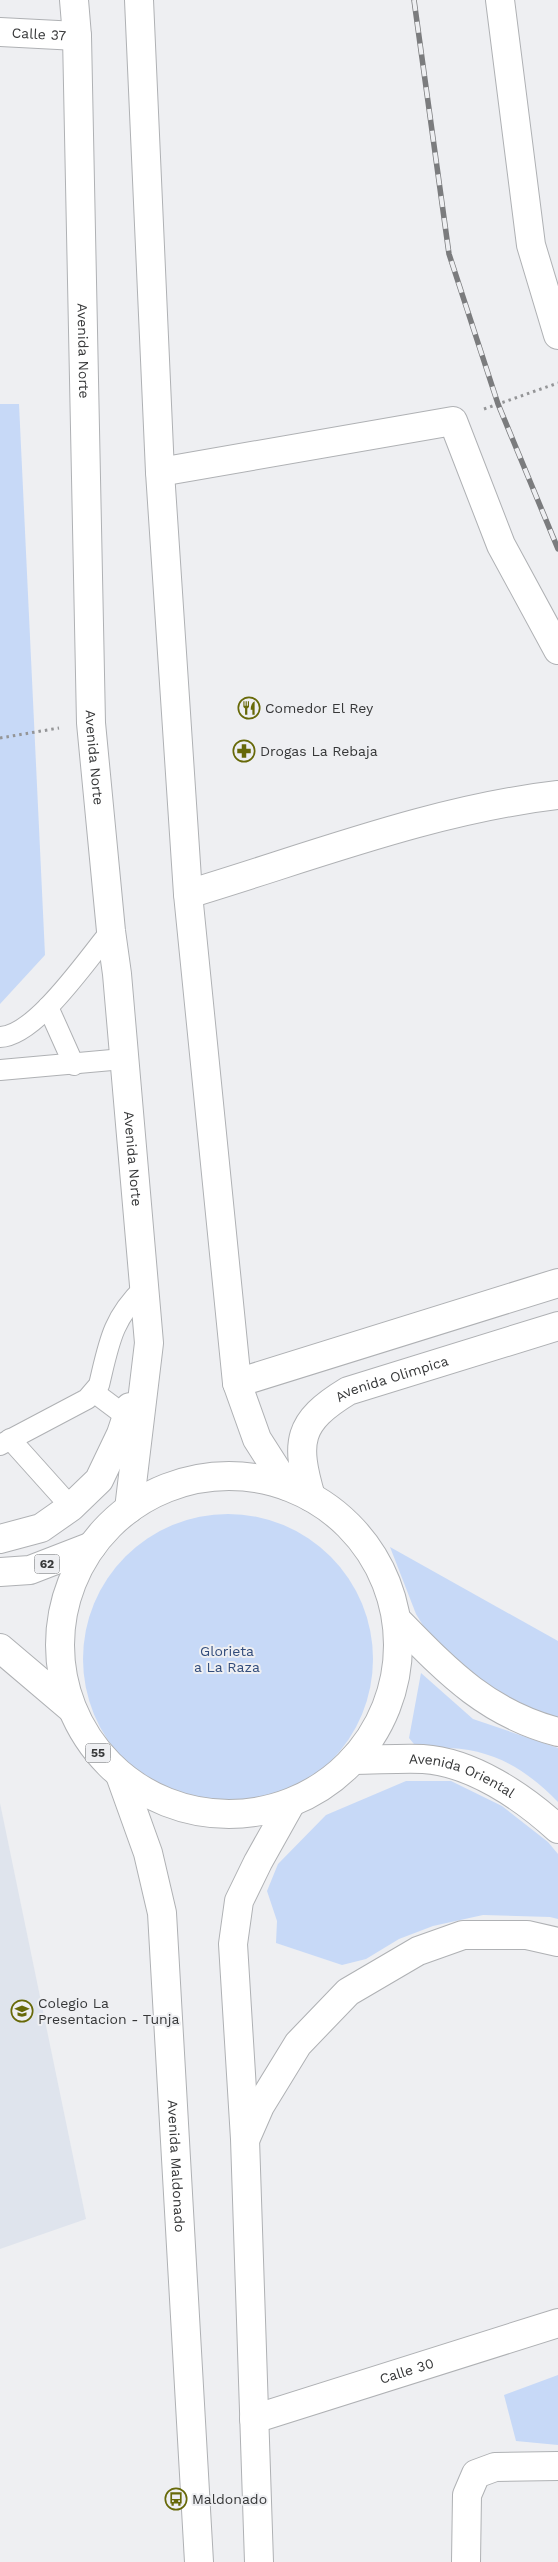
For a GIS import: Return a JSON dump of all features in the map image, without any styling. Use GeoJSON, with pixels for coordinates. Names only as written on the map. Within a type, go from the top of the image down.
{"type":"FeatureCollection","features":[{"type":"Feature","properties":{"kind":"main road","name":"Avenida Norte"},"geometry":{"type":"LineString","coordinates":[[74,0],[77,36],[91,723],[110,931],[117,974],[123,1059],[150,1343],[128,1509]]}},
{"type":"Feature","properties":{"kind":"main road"},"geometry":{"type":"LineString","coordinates":[[139,0],[160,472],[188,894],[237,1383],[256,1439],[287,1486]]}},
{"type":"Feature","properties":{"kind":"main road"},"geometry":{"type":"LineString","coordinates":[[500,0],[531,245],[558,335]]}},
{"type":"Feature","properties":{"kind":"main road","name":"Calle 37"},"geometry":{"type":"LineString","coordinates":[[0,32],[77,36]]}},
{"type":"Feature","properties":{"kind":"main road"},"geometry":{"type":"LineString","coordinates":[[160,472],[452,421],[501,545],[558,650]]}},
{"type":"Feature","properties":{"kind":"main road"},"geometry":{"type":"LineString","coordinates":[[188,894],[415,824],[532,798],[558,795]]}},
{"type":"Feature","properties":{"kind":"main road"},"geometry":{"type":"LineString","coordinates":[[237,1383],[558,1283]]}},
{"type":"Feature","properties":{"kind":"main road","name":"Avenida Olimpica"},"geometry":{"type":"LineString","coordinates":[[312,1497],[301,1450],[308,1425],[323,1406],[348,1391],[558,1326]]}},
{"type":"Feature","properties":{"kind":"main road"},"geometry":{"type":"LineString","coordinates":[[0,1539],[41,1528],[71,1507],[99,1480],[121,1434],[150,1343]]}},
{"type":"Feature","properties":{"kind":"main road","name":"55"},"geometry":{"type":"LineString","coordinates":[[232,1476],[260,1479],[287,1486],[312,1497],[345,1521],[374,1556],[392,1597],[397,1620],[399,1645],[391,1694],[382,1718],[369,1740],[353,1760],[314,1791],[291,1803],[266,1810],[240,1814],[198,1812],[164,1803],[141,1791],[100,1756],[84,1734],[72,1709],[64,1685],[60,1637],[70,1589],[79,1567],[92,1546],[128,1509],[152,1495],[178,1484],[205,1478],[232,1476]]}},
{"type":"Feature","properties":{"kind":"main road","name":"62"},"geometry":{"type":"LineString","coordinates":[[0,1572],[30,1570],[92,1546]]}},
{"type":"Feature","properties":{"kind":"main road"},"geometry":{"type":"LineString","coordinates":[[397,1620],[446,1670],[477,1696],[516,1718],[558,1732]]}},
{"type":"Feature","properties":{"kind":"main road"},"geometry":{"type":"LineString","coordinates":[[0,1648],[72,1709]]}},
{"type":"Feature","properties":{"kind":"main road","name":"Avenida Oriental"},"geometry":{"type":"LineString","coordinates":[[353,1760],[425,1759],[480,1773],[538,1811],[558,1829]]}},
{"type":"Feature","properties":{"kind":"main road","name":"Avenida Maldonado"},"geometry":{"type":"LineString","coordinates":[[120,1775],[148,1853],[162,1913],[199,2562]]}},
{"type":"Feature","properties":{"kind":"main road"},"geometry":{"type":"LineString","coordinates":[[259,2562],[246,2139],[233,1944],[239,1901],[291,1803]]}},
{"type":"Feature","properties":{"kind":"main road"},"geometry":{"type":"LineString","coordinates":[[246,2139],[260,2106],[298,2044],[348,1992],[418,1951],[463,1935],[528,1935],[558,1942]]}},
{"type":"Feature","properties":{"kind":"main road","name":"Calle 30"},"geometry":{"type":"LineString","coordinates":[[254,2420],[558,2323]]}},
{"type":"Feature","properties":{"kind":"main road"},"geometry":{"type":"LineString","coordinates":[[466,2562],[468,2495],[476,2474],[495,2467],[558,2466]]}},
{"type":"Feature","properties":{"kind":"lane"},"geometry":{"type":"LineString","coordinates":[[0,1036],[22,1029],[48,1007],[110,931]]}},
{"type":"Feature","properties":{"kind":"lane"},"geometry":{"type":"LineString","coordinates":[[48,1007],[74,1065]]}},
{"type":"Feature","properties":{"kind":"lane"},"geometry":{"type":"LineString","coordinates":[[0,1070],[74,1065],[123,1059]]}},
{"type":"Feature","properties":{"kind":"lane"},"geometry":{"type":"LineString","coordinates":[[71,1507],[5,1442],[95,1393],[99,1386],[113,1330],[128,1304],[144,1288]]}},
{"type":"Feature","properties":{"kind":"lane"},"geometry":{"type":"LineString","coordinates":[[95,1393],[127,1417]]}},
{"type":"Feature","properties":{"kind":"path"},"geometry":{"type":"LineString","coordinates":[[452,421],[558,383]]}},
{"type":"Feature","properties":{"kind":"path"},"geometry":{"type":"LineString","coordinates":[[0,738],[91,723]]}},
{"type":"Feature","properties":{"kind":"shaded area","name":"Colegio La Presentacion - Tunja"},"geometry":{"type":"Polygon","coordinates":[[[0,1803],[86,2219],[0,2249],[0,1803]]]}},
{"type":"Feature","properties":{"kind":"green space"},"geometry":{"type":"Polygon","coordinates":[[[0,404],[19,404],[45,955],[0,1004],[0,404]]]}},
{"type":"Feature","properties":{"kind":"green space","name":"Glorieta a La Raza"},"geometry":{"type":"Polygon","coordinates":[[[228,1514],[256,1517],[296,1531],[320,1547],[340,1567],[362,1604],[370,1631],[373,1659],[370,1687],[356,1727],[340,1751],[320,1771],[283,1793],[256,1801],[228,1804],[200,1801],[160,1787],[136,1771],[116,1751],[94,1714],[86,1687],[83,1659],[86,1631],[100,1591],[116,1567],[136,1547],[173,1525],[200,1517],[228,1514]]]}},
{"type":"Feature","properties":{"kind":"green space"},"geometry":{"type":"Polygon","coordinates":[[[390,1547],[558,1641],[558,1721],[513,1704],[471,1680],[430,1637],[416,1614],[390,1547]]]}},
{"type":"Feature","properties":{"kind":"green space"},"geometry":{"type":"Polygon","coordinates":[[[421,1673],[473,1719],[558,1748],[558,1802],[527,1775],[494,1757],[459,1749],[418,1749],[409,1738],[421,1673]]]}},
{"type":"Feature","properties":{"kind":"green space"},"geometry":{"type":"Polygon","coordinates":[[[406,1781],[451,1781],[502,1806],[548,1842],[558,1854],[558,1919],[550,1917],[483,1915],[433,1926],[399,1939],[366,1959],[342,1965],[276,1943],[277,1921],[267,1891],[278,1864],[326,1815],[406,1781]]]}},
{"type":"Feature","properties":{"kind":"green space"},"geometry":{"type":"Polygon","coordinates":[[[558,2375],[558,2445],[516,2441],[504,2395],[558,2375]]]}},
{"type":"Feature","properties":{"kind":"railway"},"geometry":{"type":"LineString","coordinates":[[414,0],[449,254],[498,404],[558,549]]}},
{"type":"Feature","properties":{"kind":"place","name":"Comedor El Rey"},"geometry":{"type":"Point","coordinates":[249,708]}},
{"type":"Feature","properties":{"kind":"place","name":"Drogas La Rebaja"},"geometry":{"type":"Point","coordinates":[244,751]}},
{"type":"Feature","properties":{"kind":"place","name":"Colegio La Presentacion - Tunja"},"geometry":{"type":"Point","coordinates":[22,2011]}},
{"type":"Feature","properties":{"kind":"place","name":"Maldonado"},"geometry":{"type":"Point","coordinates":[176,2499]}}]}
